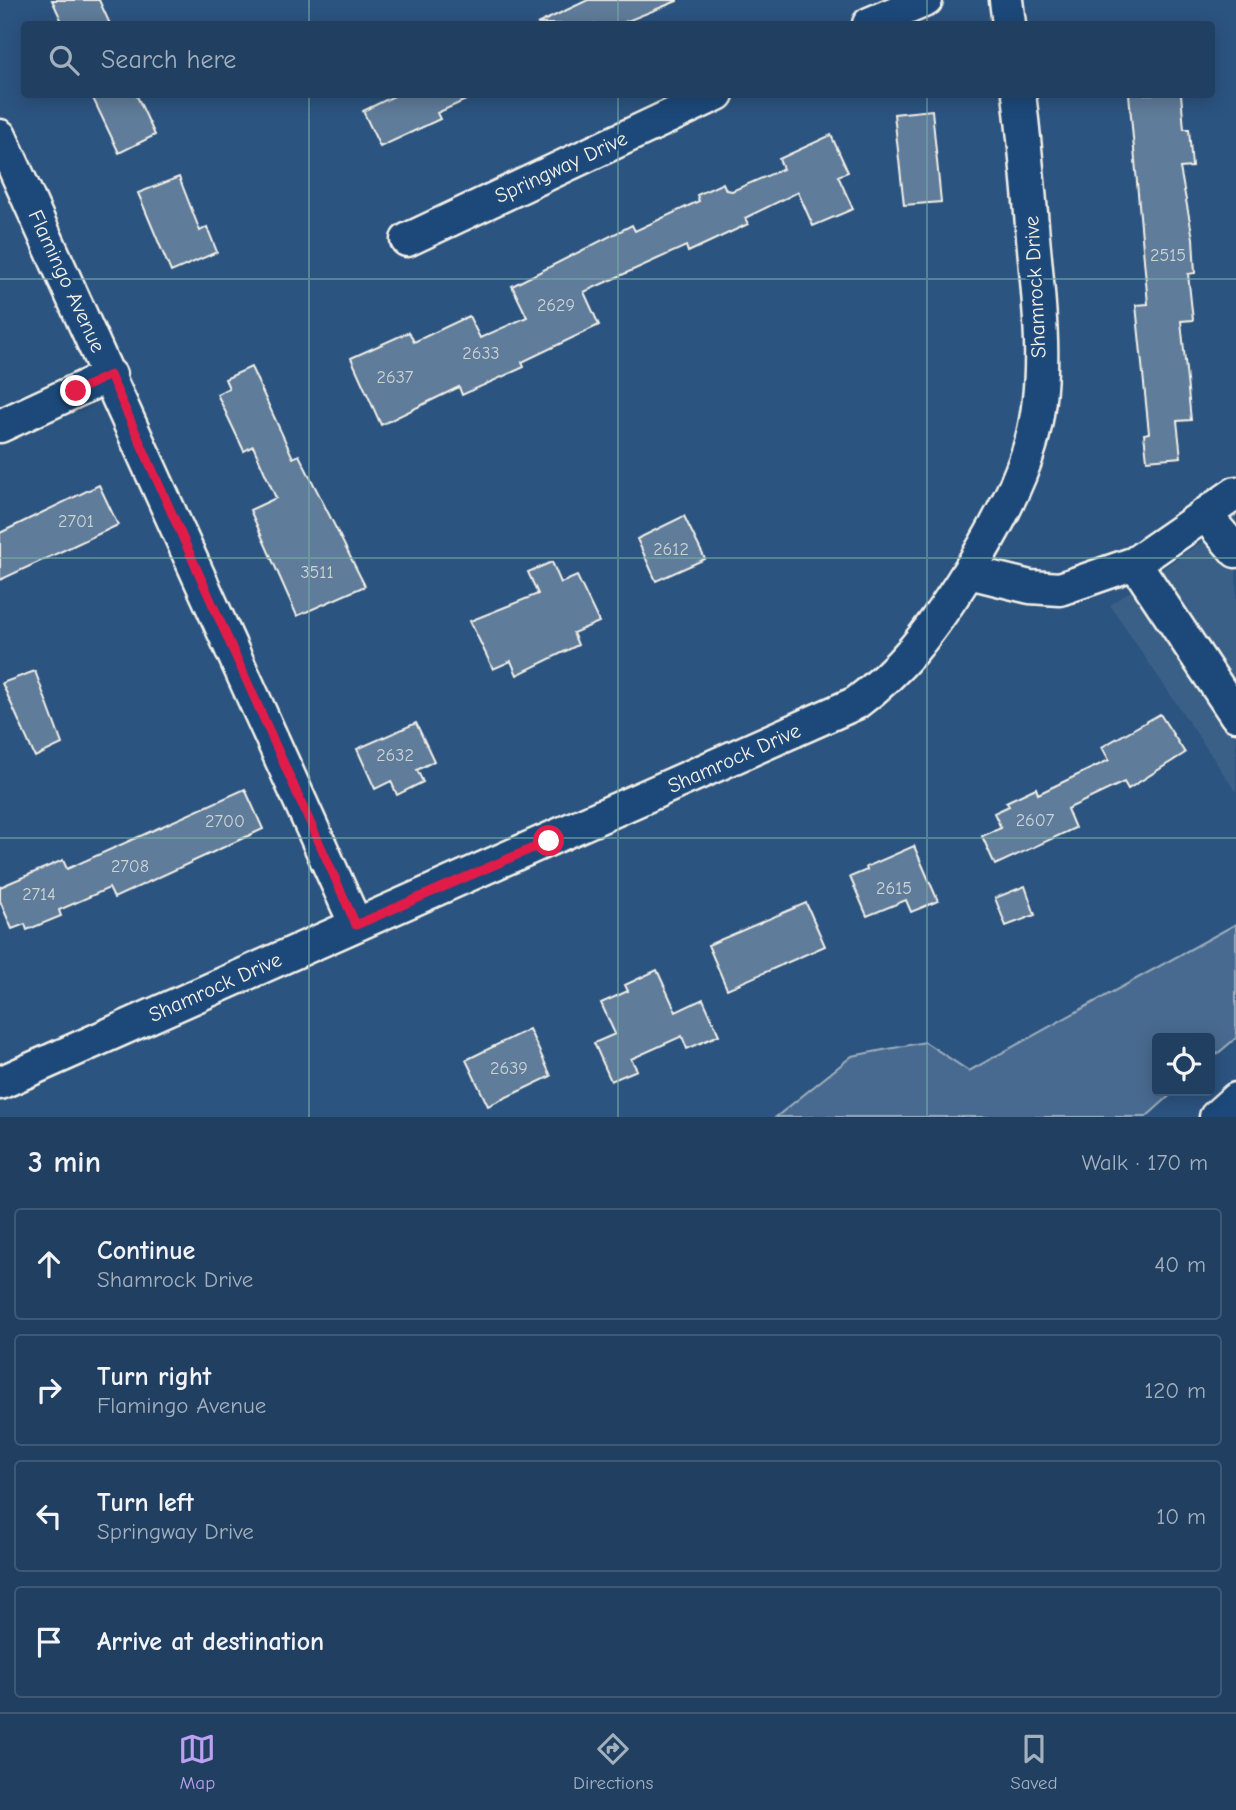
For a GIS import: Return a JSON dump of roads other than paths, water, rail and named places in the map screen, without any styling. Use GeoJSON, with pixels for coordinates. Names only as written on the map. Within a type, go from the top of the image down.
{"type":"FeatureCollection","features":[{"type":"Feature","properties":{"kind":"street"},"geometry":{"type":"LineString","coordinates":[[876,21],[926,0]]}},
{"type":"Feature","properties":{"kind":"street"},"geometry":{"type":"LineString","coordinates":[[1006,0],[1009,21]]}},
{"type":"Feature","properties":{"kind":"street","name":"Springway Drive"},"geometry":{"type":"LineString","coordinates":[[407,240],[709,98]]}},
{"type":"Feature","properties":{"kind":"street","name":"Shamrock Drive"},"geometry":{"type":"LineString","coordinates":[[0,1083],[856,703],[888,679],[921,645],[969,572],[1011,495],[1031,443],[1040,393],[1041,322],[1019,98]]}},
{"type":"Feature","properties":{"kind":"street","name":"Flamingo Avenue"},"geometry":{"type":"LineString","coordinates":[[0,136],[356,925]]}},
{"type":"Feature","properties":{"kind":"street"},"geometry":{"type":"LineString","coordinates":[[0,426],[110,375]]}},
{"type":"Feature","properties":{"kind":"street"},"geometry":{"type":"LineString","coordinates":[[969,572],[1030,587],[1060,589],[1135,563],[1236,493]]}},
{"type":"Feature","properties":{"kind":"street"},"geometry":{"type":"LineString","coordinates":[[1206,516],[1236,551]]}},
{"type":"Feature","properties":{"kind":"street"},"geometry":{"type":"LineString","coordinates":[[1135,563],[1236,715]]}},
{"type":"Feature","properties":{"kind":"street"},"geometry":{"type":"LineString","coordinates":[[1216,1117],[1236,1098]]}}]}
